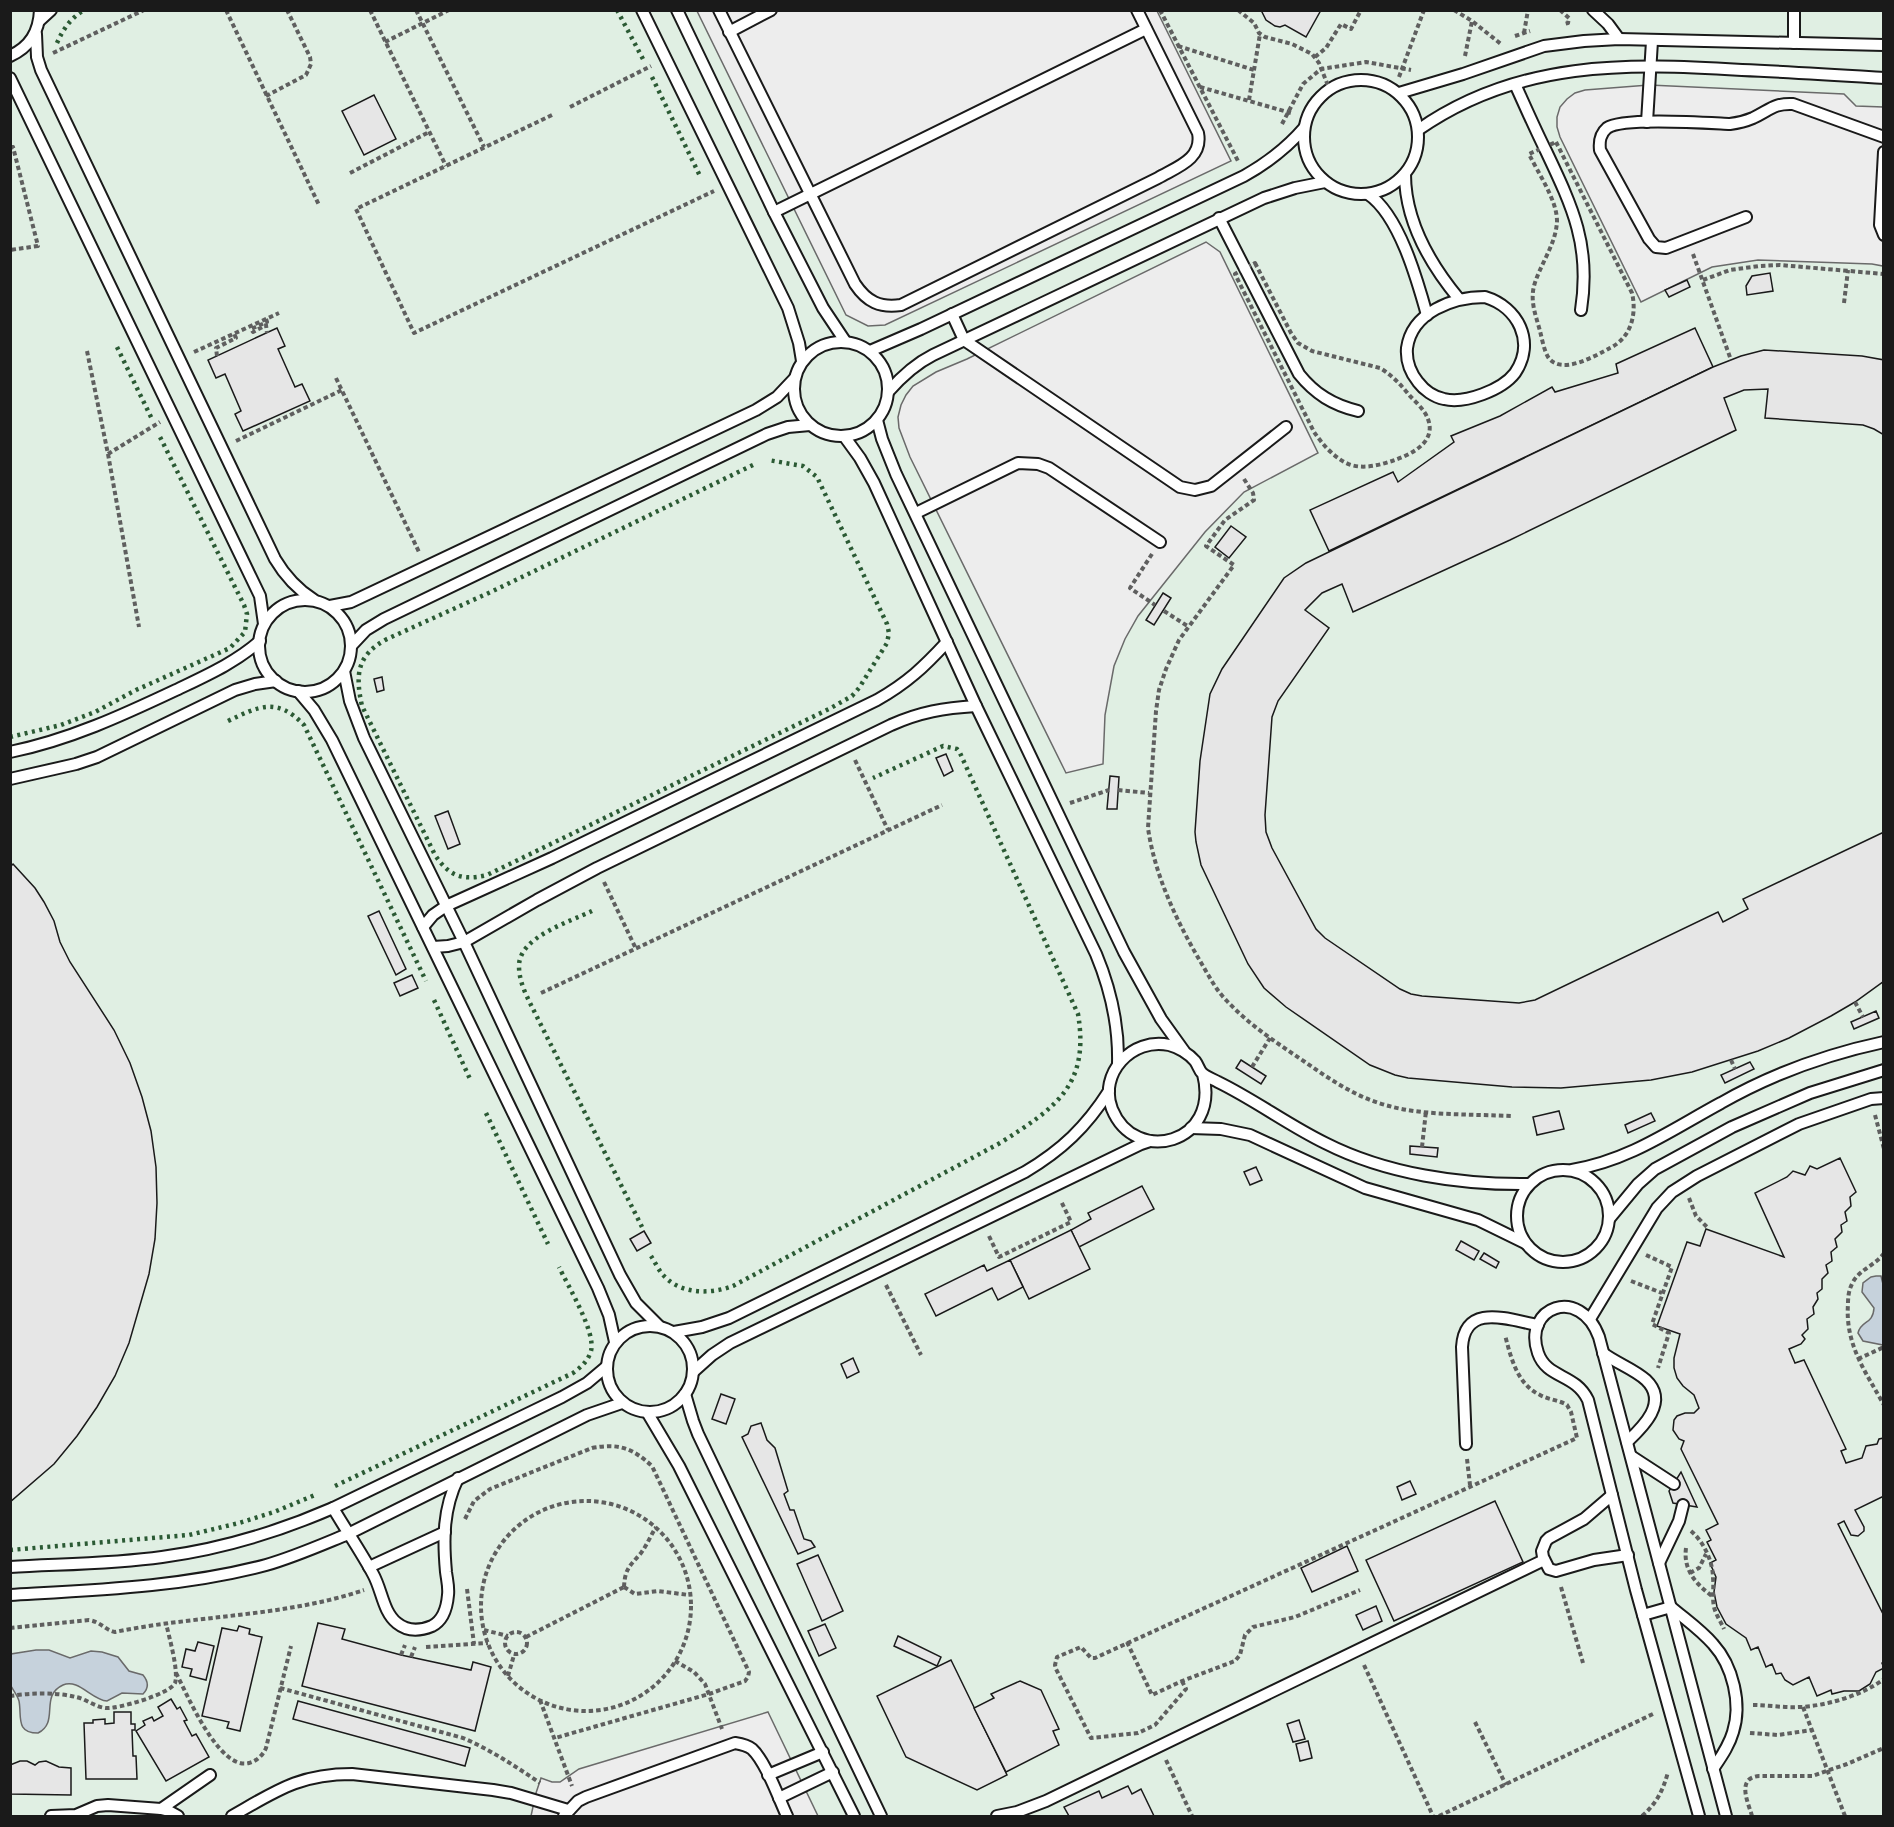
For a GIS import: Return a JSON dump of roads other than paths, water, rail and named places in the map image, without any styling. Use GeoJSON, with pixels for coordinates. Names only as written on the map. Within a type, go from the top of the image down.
{"type":"FeatureCollection","features":[{"type":"Feature","properties":{"kind":"lane"},"geometry":{"type":"LineString","coordinates":[[10,78],[261,596],[264,624],[260,641],[261,656],[266,670],[276,681],[298,691],[324,688],[335,681],[350,659],[349,631],[342,617],[330,606],[300,591],[282,570],[179,359],[45,79],[37,57],[36,34],[40,16],[51,10]]}},
{"type":"Feature","properties":{"kind":"lane"},"geometry":{"type":"LineString","coordinates":[[642,10],[788,308],[800,343],[802,361]]}},
{"type":"Feature","properties":{"kind":"lane"},"geometry":{"type":"LineString","coordinates":[[677,10],[774,212],[823,308],[845,341]]}},
{"type":"Feature","properties":{"kind":"lane"},"geometry":{"type":"LineString","coordinates":[[719,10],[861,294],[869,301],[890,306],[901,305],[1190,160],[1200,140],[1198,133],[1137,10]]}},
{"type":"Feature","properties":{"kind":"lane"},"geometry":{"type":"LineString","coordinates":[[729,32],[771,10]]}},
{"type":"Feature","properties":{"kind":"lane"},"geometry":{"type":"LineString","coordinates":[[1593,10],[1608,24],[1619,39]]}},
{"type":"Feature","properties":{"kind":"lane"},"geometry":{"type":"LineString","coordinates":[[1794,10],[1794,43]]}},
{"type":"Feature","properties":{"kind":"lane"},"geometry":{"type":"LineString","coordinates":[[774,212],[1146,29]]}},
{"type":"Feature","properties":{"kind":"lane"},"geometry":{"type":"LineString","coordinates":[[10,56],[22,50],[36,34]]}},
{"type":"Feature","properties":{"kind":"lane"},"geometry":{"type":"LineString","coordinates":[[1396,91],[1462,74],[1525,52],[1562,43],[1619,39],[1884,45]]}},
{"type":"Feature","properties":{"kind":"lane"},"geometry":{"type":"LineString","coordinates":[[1647,122],[1652,41]]}},
{"type":"Feature","properties":{"kind":"lane"},"geometry":{"type":"LineString","coordinates":[[1418,130],[1462,104],[1515,84],[1544,76],[1596,68],[1650,66],[1884,78]]}},
{"type":"Feature","properties":{"kind":"lane"},"geometry":{"type":"LineString","coordinates":[[1351,80],[1373,80],[1396,91],[1412,110],[1418,130],[1417,150],[1405,174],[1384,190],[1368,194],[1346,192],[1325,182],[1312,167],[1305,148],[1304,128],[1307,116],[1316,100],[1329,88],[1351,80]]}},
{"type":"Feature","properties":{"kind":"lane"},"geometry":{"type":"LineString","coordinates":[[1515,84],[1565,189],[1578,226],[1585,266],[1581,310]]}},
{"type":"Feature","properties":{"kind":"lane"},"geometry":{"type":"LineString","coordinates":[[1746,217],[1666,248],[1652,244],[1600,150],[1599,141],[1602,134],[1608,127],[1616,124],[1647,122],[1730,124],[1751,119],[1775,105],[1793,104],[1884,137]]}},
{"type":"Feature","properties":{"kind":"lane"},"geometry":{"type":"LineString","coordinates":[[870,351],[1257,169],[1282,151],[1304,128]]}},
{"type":"Feature","properties":{"kind":"lane"},"geometry":{"type":"LineString","coordinates":[[1884,152],[1880,225],[1884,236]]}},
{"type":"Feature","properties":{"kind":"lane"},"geometry":{"type":"LineString","coordinates":[[1405,174],[1406,198],[1412,221],[1439,273],[1459,299]]}},
{"type":"Feature","properties":{"kind":"lane"},"geometry":{"type":"LineString","coordinates":[[888,392],[913,366],[964,340],[1219,218],[1279,192],[1325,182]]}},
{"type":"Feature","properties":{"kind":"lane"},"geometry":{"type":"LineString","coordinates":[[1368,194],[1376,199],[1387,212],[1395,227],[1416,279],[1427,315]]}},
{"type":"Feature","properties":{"kind":"lane"},"geometry":{"type":"LineString","coordinates":[[1219,218],[1292,362],[1304,380],[1331,402],[1358,411]]}},
{"type":"Feature","properties":{"kind":"lane"},"geometry":{"type":"LineString","coordinates":[[1485,297],[1496,300],[1515,316],[1520,326],[1523,351],[1514,374],[1505,383],[1476,396],[1456,400],[1444,399],[1432,394],[1413,376],[1408,364],[1407,353],[1412,332],[1427,315],[1459,299],[1485,297]]}},
{"type":"Feature","properties":{"kind":"lane"},"geometry":{"type":"LineString","coordinates":[[952,314],[964,340],[1180,487],[1195,490],[1211,486],[1286,427]]}},
{"type":"Feature","properties":{"kind":"lane"},"geometry":{"type":"LineString","coordinates":[[330,606],[351,602],[756,410],[777,397],[794,380],[802,361],[821,345],[845,341],[858,344],[870,351],[884,369],[888,380],[885,407],[877,420],[856,434],[844,436],[826,434],[810,425],[798,409],[794,380]]}},
{"type":"Feature","properties":{"kind":"lane"},"geometry":{"type":"LineString","coordinates":[[877,420],[888,457],[1135,972],[1161,1019],[1184,1051],[1195,1061],[1203,1074],[1207,1088],[1206,1103],[1200,1117],[1179,1137],[1165,1141],[1150,1141],[1134,1135],[1120,1124],[1112,1108],[1109,1091]]}},
{"type":"Feature","properties":{"kind":"lane"},"geometry":{"type":"LineString","coordinates":[[351,646],[366,630],[394,613],[767,434],[788,427],[810,425]]}},
{"type":"Feature","properties":{"kind":"lane"},"geometry":{"type":"LineString","coordinates":[[844,436],[867,470],[976,706],[1103,970],[1115,1017],[1119,1045],[1118,1064]]}},
{"type":"Feature","properties":{"kind":"lane"},"geometry":{"type":"LineString","coordinates":[[916,513],[1018,463],[1038,464],[1049,468],[1160,542]]}},
{"type":"Feature","properties":{"kind":"lane"},"geometry":{"type":"LineString","coordinates":[[264,624],[273,612],[285,604],[299,600],[314,600]]}},
{"type":"Feature","properties":{"kind":"lane"},"geometry":{"type":"LineString","coordinates":[[10,752],[73,735],[127,713],[227,665],[260,641]]}},
{"type":"Feature","properties":{"kind":"lane"},"geometry":{"type":"LineString","coordinates":[[423,927],[433,915],[446,906],[552,858],[877,700],[923,668],[947,642]]}},
{"type":"Feature","properties":{"kind":"lane"},"geometry":{"type":"LineString","coordinates":[[344,670],[350,701],[364,738],[464,942],[620,1275],[636,1303],[659,1326]]}},
{"type":"Feature","properties":{"kind":"lane"},"geometry":{"type":"LineString","coordinates":[[10,779],[97,757],[235,690],[276,681]]}},
{"type":"Feature","properties":{"kind":"lane"},"geometry":{"type":"LineString","coordinates":[[298,691],[314,710],[332,740],[433,947],[598,1288],[609,1315],[615,1342]]}},
{"type":"Feature","properties":{"kind":"lane"},"geometry":{"type":"LineString","coordinates":[[433,947],[464,942],[597,868],[891,725],[923,712],[976,706]]}},
{"type":"Feature","properties":{"kind":"lane"},"geometry":{"type":"LineString","coordinates":[[1572,1170],[1585,1174],[1595,1182],[1606,1199],[1609,1219],[1606,1233],[1599,1246],[1588,1255],[1575,1261],[1561,1263],[1547,1260],[1534,1253],[1519,1232],[1516,1219],[1521,1194],[1541,1174],[1556,1170],[1572,1170],[1630,1154],[1723,1101],[1778,1076],[1843,1053],[1884,1042]]}},
{"type":"Feature","properties":{"kind":"lane"},"geometry":{"type":"LineString","coordinates":[[674,1332],[702,1327],[729,1318],[1025,1172],[1064,1145],[1096,1111],[1109,1091],[1118,1064],[1128,1054],[1141,1046],[1156,1043],[1171,1045],[1184,1051]]}},
{"type":"Feature","properties":{"kind":"lane"},"geometry":{"type":"LineString","coordinates":[[1609,1219],[1630,1192],[1655,1169],[1732,1127],[1810,1093],[1884,1070]]}},
{"type":"Feature","properties":{"kind":"lane"},"geometry":{"type":"LineString","coordinates":[[1203,1074],[1326,1144],[1360,1158],[1393,1168],[1459,1181],[1494,1185],[1529,1184]]}},
{"type":"Feature","properties":{"kind":"lane"},"geometry":{"type":"LineString","coordinates":[[1590,1320],[1631,1249],[1663,1200],[1684,1183],[1799,1124],[1871,1099],[1884,1098]]}},
{"type":"Feature","properties":{"kind":"lane"},"geometry":{"type":"LineString","coordinates":[[1191,1128],[1221,1129],[1250,1135],[1365,1188],[1478,1220],[1525,1243]]}},
{"type":"Feature","properties":{"kind":"lane"},"geometry":{"type":"LineString","coordinates":[[693,1372],[712,1354],[730,1343],[1150,1141]]}},
{"type":"Feature","properties":{"kind":"lane"},"geometry":{"type":"LineString","coordinates":[[1700,1816],[1643,1615],[1588,1400],[1579,1386],[1552,1371],[1541,1359],[1536,1344],[1538,1325],[1543,1317],[1556,1307],[1574,1309],[1590,1320],[1595,1327],[1726,1816]]}},
{"type":"Feature","properties":{"kind":"lane"},"geometry":{"type":"LineString","coordinates":[[1466,1444],[1462,1347],[1467,1329],[1473,1322],[1491,1316],[1538,1325]]}},
{"type":"Feature","properties":{"kind":"lane"},"geometry":{"type":"LineString","coordinates":[[640,1326],[659,1326],[674,1332],[689,1349],[692,1360],[691,1383],[685,1394],[669,1408],[658,1412],[634,1409],[622,1403],[613,1393],[606,1367],[607,1358],[615,1342],[630,1329],[640,1326]]}},
{"type":"Feature","properties":{"kind":"lane"},"geometry":{"type":"LineString","coordinates":[[1603,1353],[1638,1375],[1652,1387],[1655,1398],[1651,1415],[1641,1429],[1627,1442]]}},
{"type":"Feature","properties":{"kind":"lane"},"geometry":{"type":"LineString","coordinates":[[10,1567],[142,1559],[193,1552],[263,1535],[333,1508],[578,1389],[606,1367]]}},
{"type":"Feature","properties":{"kind":"lane"},"geometry":{"type":"LineString","coordinates":[[685,1394],[698,1434],[881,1816]]}},
{"type":"Feature","properties":{"kind":"lane"},"geometry":{"type":"LineString","coordinates":[[10,1595],[132,1587],[199,1579],[269,1564],[348,1534],[587,1415],[622,1403]]}},
{"type":"Feature","properties":{"kind":"lane"},"geometry":{"type":"LineString","coordinates":[[648,1412],[679,1466],[854,1816]]}},
{"type":"Feature","properties":{"kind":"lane"},"geometry":{"type":"LineString","coordinates":[[1631,1456],[1674,1484]]}},
{"type":"Feature","properties":{"kind":"lane"},"geometry":{"type":"LineString","coordinates":[[333,1508],[379,1585],[390,1614],[396,1622],[410,1630],[421,1629],[436,1624],[443,1616],[449,1592],[445,1532],[447,1506],[458,1478]]}},
{"type":"Feature","properties":{"kind":"lane"},"geometry":{"type":"LineString","coordinates":[[1612,1495],[1584,1519],[1549,1538],[1542,1551],[1544,1560],[1549,1569],[1556,1572],[1594,1560],[1628,1555]]}},
{"type":"Feature","properties":{"kind":"lane"},"geometry":{"type":"LineString","coordinates":[[1659,1563],[1683,1504]]}},
{"type":"Feature","properties":{"kind":"lane"},"geometry":{"type":"LineString","coordinates":[[369,1567],[445,1532]]}},
{"type":"Feature","properties":{"kind":"lane"},"geometry":{"type":"LineString","coordinates":[[997,1816],[1017,1812],[1046,1801],[1544,1560]]}},
{"type":"Feature","properties":{"kind":"lane"},"geometry":{"type":"LineString","coordinates":[[1643,1615],[1671,1607]]}},
{"type":"Feature","properties":{"kind":"lane"},"geometry":{"type":"LineString","coordinates":[[1671,1607],[1716,1646],[1728,1669],[1737,1704],[1734,1730],[1725,1751],[1713,1769]]}},
{"type":"Feature","properties":{"kind":"lane"},"geometry":{"type":"LineString","coordinates":[[232,1816],[295,1782],[313,1776],[332,1774],[476,1787],[511,1793],[566,1813],[578,1801],[728,1744],[741,1744],[752,1749],[760,1759],[787,1816]]}},
{"type":"Feature","properties":{"kind":"lane"},"geometry":{"type":"LineString","coordinates":[[768,1775],[823,1752]]}},
{"type":"Feature","properties":{"kind":"lane"},"geometry":{"type":"LineString","coordinates":[[779,1798],[833,1772]]}},
{"type":"Feature","properties":{"kind":"lane"},"geometry":{"type":"LineString","coordinates":[[161,1809],[210,1775]]}},
{"type":"Feature","properties":{"kind":"lane"},"geometry":{"type":"LineString","coordinates":[[51,1816],[76,1815],[108,1804],[161,1809],[178,1816]]}}]}
